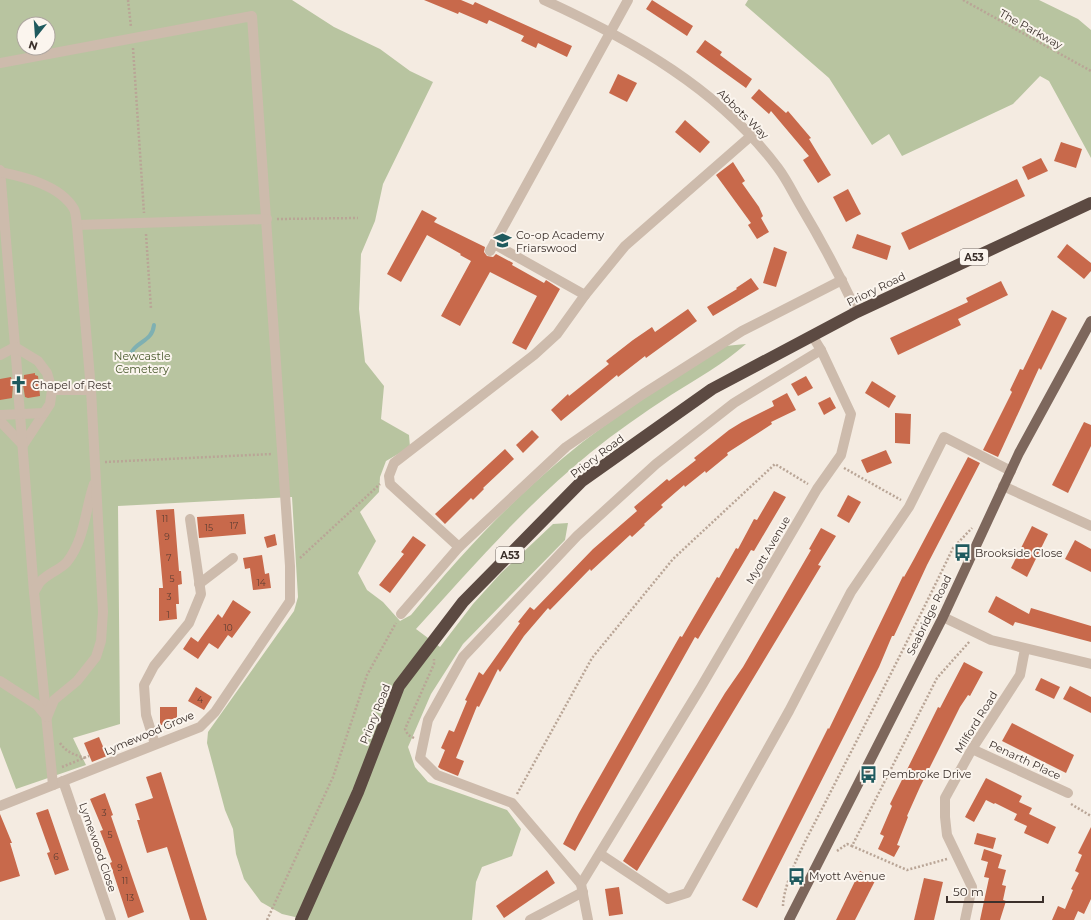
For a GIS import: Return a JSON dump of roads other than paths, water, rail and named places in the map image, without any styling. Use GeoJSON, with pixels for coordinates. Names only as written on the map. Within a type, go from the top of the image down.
{"type":"FeatureCollection","features":[{"type":"Feature","properties":{"kind":"highway","name":"Priory Road"},"geometry":{"type":"LineString","coordinates":[[301,920],[358,792],[399,686],[463,602],[582,481],[712,389],[813,337],[857,312],[1091,203]]}},
{"type":"Feature","properties":{"kind":"main road","name":"Seabridge Road"},"geometry":{"type":"LineString","coordinates":[[789,920],[943,617],[1003,486],[1091,321]]}},
{"type":"Feature","properties":{"kind":"street","name":"Abbots Way"},"geometry":{"type":"LineString","coordinates":[[544,0],[609,33],[667,66],[718,103],[752,136],[779,169],[819,237],[857,312]]}},
{"type":"Feature","properties":{"kind":"street"},"geometry":{"type":"LineString","coordinates":[[585,295],[492,247],[628,0]]}},
{"type":"Feature","properties":{"kind":"street","name":"Lymewood Grove"},"geometry":{"type":"LineString","coordinates":[[0,63],[252,16],[290,566],[290,601],[214,712],[200,727],[0,806]]}},
{"type":"Feature","properties":{"kind":"street"},"geometry":{"type":"LineString","coordinates":[[459,547],[390,484],[389,476],[394,463],[534,355],[557,334],[585,295],[625,246],[752,136]]}},
{"type":"Feature","properties":{"kind":"street"},"geometry":{"type":"LineString","coordinates":[[0,171],[30,178],[58,192],[74,210],[77,225],[95,463],[103,612],[101,641],[96,656],[90,666],[77,681],[54,700],[48,721]]}},
{"type":"Feature","properties":{"kind":"street","name":"Lymewood Close"},"geometry":{"type":"LineString","coordinates":[[0,171],[34,592],[52,771],[111,920]]}},
{"type":"Feature","properties":{"kind":"street"},"geometry":{"type":"LineString","coordinates":[[77,225],[267,219]]}},
{"type":"Feature","properties":{"kind":"street"},"geometry":{"type":"LineString","coordinates":[[401,614],[459,547],[573,442],[643,394],[742,331],[842,280]]}},
{"type":"Feature","properties":{"kind":"street","name":"Myott Avenue"},"geometry":{"type":"LineString","coordinates":[[530,920],[582,888],[600,854],[817,489],[841,455],[851,414],[821,350],[813,337]]}},
{"type":"Feature","properties":{"kind":"street"},"geometry":{"type":"LineString","coordinates":[[0,355],[15,347],[38,360],[47,373],[52,390],[50,404],[23,445],[0,421]]}},
{"type":"Feature","properties":{"kind":"street"},"geometry":{"type":"LineString","coordinates":[[588,920],[582,888],[512,803],[437,775],[420,758],[428,720],[463,657],[577,536],[656,464],[734,403],[821,350]]}},
{"type":"Feature","properties":{"kind":"street"},"geometry":{"type":"LineString","coordinates":[[52,390],[90,390]]}},
{"type":"Feature","properties":{"kind":"street"},"geometry":{"type":"LineString","coordinates":[[0,415],[44,413]]}},
{"type":"Feature","properties":{"kind":"street"},"geometry":{"type":"LineString","coordinates":[[600,854],[668,899],[687,893],[789,711],[851,592],[910,504],[944,437],[1011,471]]}},
{"type":"Feature","properties":{"kind":"street"},"geometry":{"type":"LineString","coordinates":[[34,592],[40,582],[67,563],[75,550],[82,536],[86,506],[95,478]]}},
{"type":"Feature","properties":{"kind":"street"},"geometry":{"type":"LineString","coordinates":[[1003,486],[1091,526]]}},
{"type":"Feature","properties":{"kind":"street"},"geometry":{"type":"LineString","coordinates":[[156,744],[146,715],[144,685],[154,666],[189,623],[201,594],[190,519]]}},
{"type":"Feature","properties":{"kind":"street"},"geometry":{"type":"LineString","coordinates":[[199,584],[234,558]]}},
{"type":"Feature","properties":{"kind":"street"},"geometry":{"type":"LineString","coordinates":[[943,617],[991,640],[1091,664]]}},
{"type":"Feature","properties":{"kind":"street","name":"Milford Road"},"geometry":{"type":"LineString","coordinates":[[965,920],[972,887],[947,835],[945,798],[972,749],[1020,675],[1025,649]]}},
{"type":"Feature","properties":{"kind":"street"},"geometry":{"type":"LineString","coordinates":[[0,681],[37,705],[48,721]]}},
{"type":"Feature","properties":{"kind":"street","name":"Penarth Place"},"geometry":{"type":"LineString","coordinates":[[972,749],[1068,793]]}},
{"type":"Feature","properties":{"kind":"waterway"},"geometry":{"type":"LineString","coordinates":[[129,359],[134,348],[150,336],[154,325]]}},
{"type":"Feature","properties":{"kind":"place","name":"Co-op Academy Friarswood"},"geometry":{"type":"Point","coordinates":[503,241]}},
{"type":"Feature","properties":{"kind":"place","name":"Chapel of Rest"},"geometry":{"type":"Point","coordinates":[19,385]}},
{"type":"Feature","properties":{"kind":"place","name":"Brookside Close"},"geometry":{"type":"Point","coordinates":[962,553]}},
{"type":"Feature","properties":{"kind":"place","name":"Pembroke Drive"},"geometry":{"type":"Point","coordinates":[869,774]}},
{"type":"Feature","properties":{"kind":"place","name":"Myott Avenue"},"geometry":{"type":"Point","coordinates":[796,876]}},
{"type":"Feature","properties":{"kind":"park label","name":"Newcastle Cemetery"},"geometry":{"type":"Point","coordinates":[142,362]}}]}
